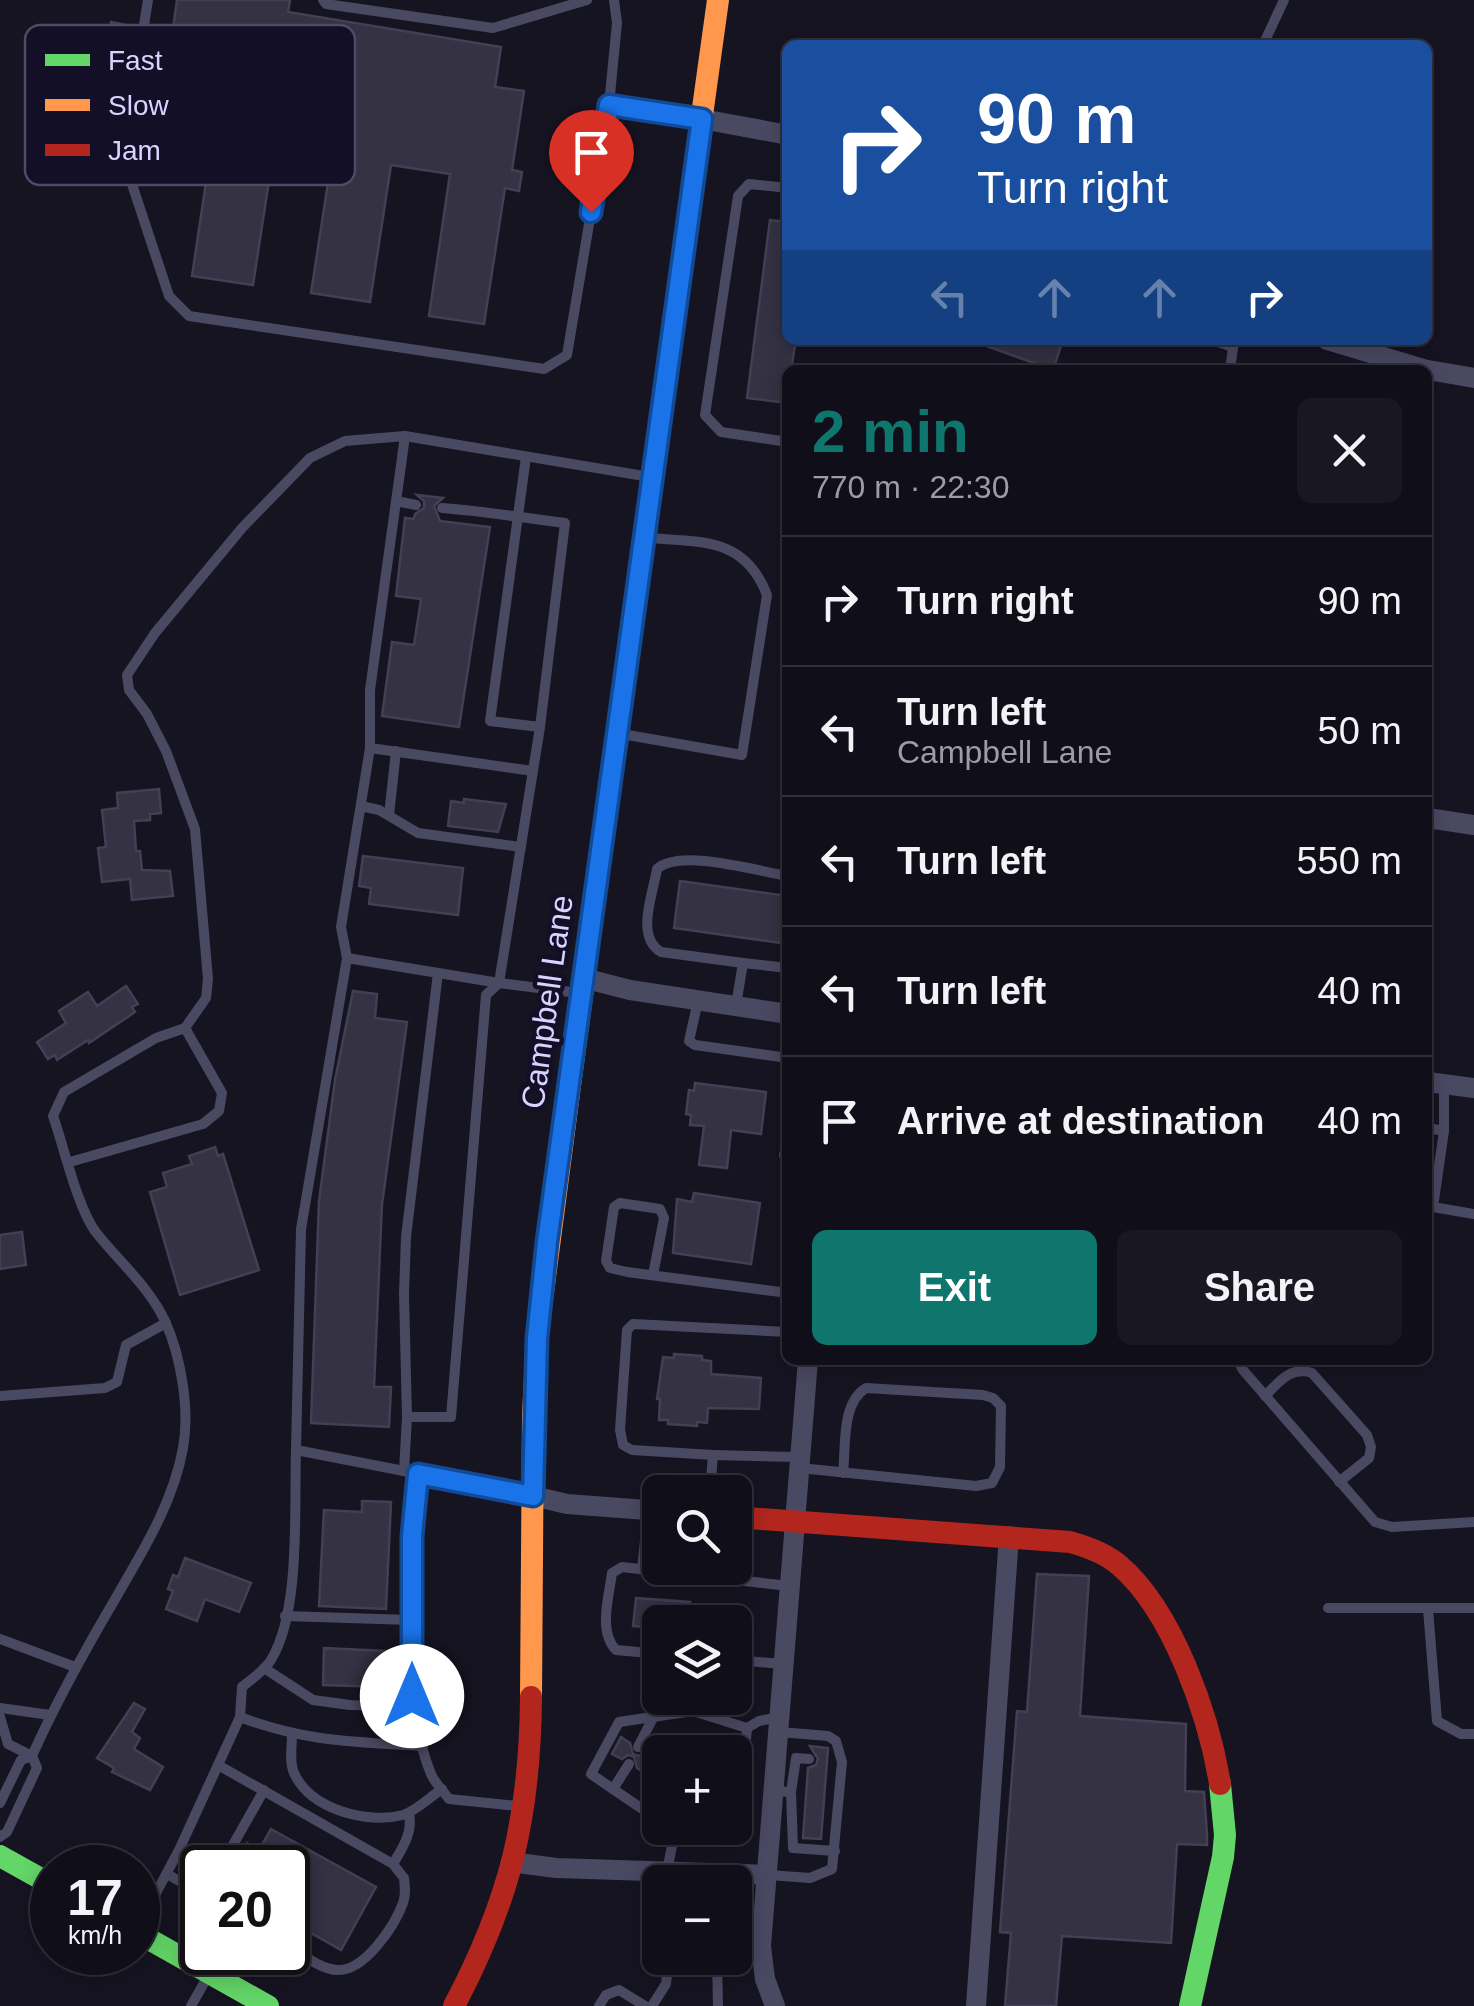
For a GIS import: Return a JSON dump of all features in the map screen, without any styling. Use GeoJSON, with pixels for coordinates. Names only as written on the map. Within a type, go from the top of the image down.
{"type":"FeatureCollection","features":[{"type":"Feature","properties":{"kind":"main road","name":"Campbell Lane"},"geometry":{"type":"LineString","coordinates":[[454,2006],[488,1939],[524,1806],[532,1736],[537,1338],[718,0]]}},
{"type":"Feature","properties":{"kind":"main road"},"geometry":{"type":"LineString","coordinates":[[752,1518],[1010,1536],[1085,1546],[1114,1560],[1149,1600],[1186,1674],[1208,1736],[1225,1819],[1220,1876],[1190,2006]]}},
{"type":"Feature","properties":{"kind":"main road"},"geometry":{"type":"LineString","coordinates":[[0,1856],[30,1873]]}},
{"type":"Feature","properties":{"kind":"main road"},"geometry":{"type":"LineString","coordinates":[[213,1975],[268,2006]]}},
{"type":"Feature","properties":{"kind":"street"},"geometry":{"type":"LineString","coordinates":[[702,119],[782,134]]}},
{"type":"Feature","properties":{"kind":"street"},"geometry":{"type":"LineString","coordinates":[[1338,345],[1376,363]]}},
{"type":"Feature","properties":{"kind":"street"},"geometry":{"type":"LineString","coordinates":[[1432,371],[1474,378]]}},
{"type":"Feature","properties":{"kind":"street"},"geometry":{"type":"LineString","coordinates":[[1432,819],[1474,825]]}},
{"type":"Feature","properties":{"kind":"street"},"geometry":{"type":"LineString","coordinates":[[582,986],[782,1013]]}},
{"type":"Feature","properties":{"kind":"street"},"geometry":{"type":"LineString","coordinates":[[1436,1083],[1474,1088]]}},
{"type":"Feature","properties":{"kind":"street"},"geometry":{"type":"LineString","coordinates":[[774,2006],[765,1979],[761,1946],[768,1875],[783,1792],[779,1724],[808,1365]]}},
{"type":"Feature","properties":{"kind":"street"},"geometry":{"type":"LineString","coordinates":[[533,1496],[566,1504],[642,1510]]}},
{"type":"Feature","properties":{"kind":"street"},"geometry":{"type":"LineString","coordinates":[[976,2006],[1010,1536]]}},
{"type":"Feature","properties":{"kind":"street"},"geometry":{"type":"LineString","coordinates":[[511,1862],[642,1873]]}},
{"type":"Feature","properties":{"kind":"street"},"geometry":{"type":"LineString","coordinates":[[752,1875],[768,1875]]}},
{"type":"Feature","properties":{"kind":"lane"},"geometry":{"type":"LineString","coordinates":[[144,25],[148,0]]}},
{"type":"Feature","properties":{"kind":"lane"},"geometry":{"type":"LineString","coordinates":[[323,0],[326,4],[493,28],[587,0]]}},
{"type":"Feature","properties":{"kind":"lane"},"geometry":{"type":"LineString","coordinates":[[132,185],[169,296],[188,316],[544,369],[566,355],[609,105],[617,24],[614,0]]}},
{"type":"Feature","properties":{"kind":"lane"},"geometry":{"type":"LineString","coordinates":[[1265,40],[1284,0]]}},
{"type":"Feature","properties":{"kind":"lane"},"geometry":{"type":"LineString","coordinates":[[609,105],[702,119]]}},
{"type":"Feature","properties":{"kind":"lane"},"geometry":{"type":"LineString","coordinates":[[782,187],[749,184],[738,196],[705,415],[721,432],[782,441]]}},
{"type":"Feature","properties":{"kind":"lane"},"geometry":{"type":"LineString","coordinates":[[0,1837],[7,1832],[36,1768],[32,1756],[50,1715],[153,1533],[175,1481],[184,1445],[176,1356],[166,1323],[142,1284],[92,1228],[54,1116],[64,1092],[156,1038],[185,1028],[206,998],[208,979],[195,830],[166,751],[129,690],[127,675],[155,632],[242,528],[310,458],[345,441],[405,436],[651,478]]}},
{"type":"Feature","properties":{"kind":"lane"},"geometry":{"type":"LineString","coordinates":[[160,1886],[240,1717],[242,1686],[270,1663],[291,1592],[301,1229],[347,958],[341,927],[370,748],[370,690],[405,436]]}},
{"type":"Feature","properties":{"kind":"lane"},"geometry":{"type":"LineString","coordinates":[[526,456],[490,721],[540,727]]}},
{"type":"Feature","properties":{"kind":"lane"},"geometry":{"type":"LineString","coordinates":[[396,501],[416,505]]}},
{"type":"Feature","properties":{"kind":"lane"},"geometry":{"type":"LineString","coordinates":[[407,1417],[451,1417],[486,995],[499,983],[540,727],[566,523],[442,508]]}},
{"type":"Feature","properties":{"kind":"lane"},"geometry":{"type":"LineString","coordinates":[[616,733],[742,754],[767,594],[758,573],[721,544],[643,537]]}},
{"type":"Feature","properties":{"kind":"lane"},"geometry":{"type":"LineString","coordinates":[[370,748],[533,771]]}},
{"type":"Feature","properties":{"kind":"lane"},"geometry":{"type":"LineString","coordinates":[[389,815],[396,751]]}},
{"type":"Feature","properties":{"kind":"lane"},"geometry":{"type":"LineString","coordinates":[[361,806],[389,815],[418,833],[521,847]]}},
{"type":"Feature","properties":{"kind":"lane"},"geometry":{"type":"LineString","coordinates":[[782,875],[682,858],[665,862],[657,869],[646,934],[650,946],[661,952],[782,967]]}},
{"type":"Feature","properties":{"kind":"lane"},"geometry":{"type":"LineString","coordinates":[[347,958],[499,983],[582,986]]}},
{"type":"Feature","properties":{"kind":"lane"},"geometry":{"type":"LineString","coordinates":[[736,1006],[743,963]]}},
{"type":"Feature","properties":{"kind":"lane"},"geometry":{"type":"LineString","coordinates":[[404,1471],[406,1236],[438,973]]}},
{"type":"Feature","properties":{"kind":"lane"},"geometry":{"type":"LineString","coordinates":[[698,1000],[688,1041],[782,1057]]}},
{"type":"Feature","properties":{"kind":"lane"},"geometry":{"type":"LineString","coordinates":[[70,1162],[202,1124],[219,1112],[222,1093],[185,1028]]}},
{"type":"Feature","properties":{"kind":"lane"},"geometry":{"type":"LineString","coordinates":[[1436,1083],[1444,1131],[1433,1207],[1474,1214]]}},
{"type":"Feature","properties":{"kind":"lane"},"geometry":{"type":"LineString","coordinates":[[1432,1129],[1444,1131]]}},
{"type":"Feature","properties":{"kind":"lane"},"geometry":{"type":"LineString","coordinates":[[653,1275],[664,1218],[660,1210],[620,1203],[614,1207],[606,1261],[610,1268],[653,1275],[782,1292]]}},
{"type":"Feature","properties":{"kind":"lane"},"geometry":{"type":"LineString","coordinates":[[0,1396],[105,1388],[117,1382],[126,1346],[166,1323]]}},
{"type":"Feature","properties":{"kind":"lane"},"geometry":{"type":"LineString","coordinates":[[782,1332],[633,1324],[626,1330],[620,1430],[623,1445],[632,1450],[799,1463],[843,1472],[976,1486],[992,1484],[1000,1467],[1001,1406],[983,1395],[866,1388],[852,1401],[843,1472]]}},
{"type":"Feature","properties":{"kind":"lane"},"geometry":{"type":"LineString","coordinates":[[1242,1365],[1264,1396],[1375,1522],[1384,1526],[1474,1522]]}},
{"type":"Feature","properties":{"kind":"lane"},"geometry":{"type":"LineString","coordinates":[[1264,1396],[1288,1373],[1301,1369],[1312,1373],[1368,1435],[1369,1458],[1339,1482]]}},
{"type":"Feature","properties":{"kind":"lane"},"geometry":{"type":"LineString","coordinates":[[296,1450],[533,1496]]}},
{"type":"Feature","properties":{"kind":"lane"},"geometry":{"type":"LineString","coordinates":[[712,1475],[714,1455]]}},
{"type":"Feature","properties":{"kind":"lane"},"geometry":{"type":"LineString","coordinates":[[418,1474],[412,1536],[414,1706],[432,1776],[449,1799],[524,1806]]}},
{"type":"Feature","properties":{"kind":"lane"},"geometry":{"type":"LineString","coordinates":[[642,1570],[622,1567],[612,1572],[606,1633],[610,1646],[616,1650],[642,1652]]}},
{"type":"Feature","properties":{"kind":"lane"},"geometry":{"type":"LineString","coordinates":[[752,1582],[789,1586]]}},
{"type":"Feature","properties":{"kind":"lane"},"geometry":{"type":"LineString","coordinates":[[1328,1608],[1474,1608]]}},
{"type":"Feature","properties":{"kind":"lane"},"geometry":{"type":"LineString","coordinates":[[1428,1609],[1437,1721],[1461,1734],[1474,1734]]}},
{"type":"Feature","properties":{"kind":"lane"},"geometry":{"type":"LineString","coordinates":[[286,1616],[412,1620]]}},
{"type":"Feature","properties":{"kind":"lane"},"geometry":{"type":"LineString","coordinates":[[0,1639],[76,1667]]}},
{"type":"Feature","properties":{"kind":"lane"},"geometry":{"type":"LineString","coordinates":[[752,1661],[783,1664]]}},
{"type":"Feature","properties":{"kind":"lane"},"geometry":{"type":"LineString","coordinates":[[264,1668],[314,1700],[414,1706]]}},
{"type":"Feature","properties":{"kind":"lane"},"geometry":{"type":"LineString","coordinates":[[0,1708],[50,1715]]}},
{"type":"Feature","properties":{"kind":"lane"},"geometry":{"type":"LineString","coordinates":[[642,1809],[591,1774],[619,1722],[693,1710],[747,1728],[759,1721],[828,1736],[836,1741],[842,1762],[832,1869],[810,1878],[768,1875]]}},
{"type":"Feature","properties":{"kind":"lane"},"geometry":{"type":"LineString","coordinates":[[638,1748],[654,1716]]}},
{"type":"Feature","properties":{"kind":"lane"},"geometry":{"type":"LineString","coordinates":[[0,1717],[8,1744],[32,1756]]}},
{"type":"Feature","properties":{"kind":"lane"},"geometry":{"type":"LineString","coordinates":[[240,1717],[321,1741],[423,1746]]}},
{"type":"Feature","properties":{"kind":"lane"},"geometry":{"type":"LineString","coordinates":[[746,1735],[747,1728]]}},
{"type":"Feature","properties":{"kind":"lane"},"geometry":{"type":"LineString","coordinates":[[292,1735],[294,1773],[306,1790],[346,1816],[376,1818],[409,1812],[442,1790]]}},
{"type":"Feature","properties":{"kind":"lane"},"geometry":{"type":"LineString","coordinates":[[0,1802],[21,1760],[32,1756]]}},
{"type":"Feature","properties":{"kind":"lane"},"geometry":{"type":"LineString","coordinates":[[809,1759],[796,1758],[792,1778],[783,1792],[798,1826],[792,1848],[835,1851]]}},
{"type":"Feature","properties":{"kind":"lane"},"geometry":{"type":"LineString","coordinates":[[827,1760],[842,1762]]}},
{"type":"Feature","properties":{"kind":"lane"},"geometry":{"type":"LineString","coordinates":[[613,1789],[629,1764]]}},
{"type":"Feature","properties":{"kind":"lane"},"geometry":{"type":"LineString","coordinates":[[218,1765],[393,1864],[404,1878],[405,1895],[374,1951],[341,1971],[310,1960]]}},
{"type":"Feature","properties":{"kind":"lane"},"geometry":{"type":"LineString","coordinates":[[792,1778],[807,1778]]}},
{"type":"Feature","properties":{"kind":"lane"},"geometry":{"type":"LineString","coordinates":[[825,1780],[840,1781]]}},
{"type":"Feature","properties":{"kind":"lane"},"geometry":{"type":"LineString","coordinates":[[8,1786],[24,1795]]}},
{"type":"Feature","properties":{"kind":"lane"},"geometry":{"type":"LineString","coordinates":[[233,1845],[264,1790]]}},
{"type":"Feature","properties":{"kind":"lane"},"geometry":{"type":"LineString","coordinates":[[792,1806],[805,1807]]}},
{"type":"Feature","properties":{"kind":"lane"},"geometry":{"type":"LineString","coordinates":[[823,1808],[838,1809]]}},
{"type":"Feature","properties":{"kind":"lane"},"geometry":{"type":"LineString","coordinates":[[393,1864],[406,1843],[411,1824],[409,1812]]}},
{"type":"Feature","properties":{"kind":"lane"},"geometry":{"type":"LineString","coordinates":[[822,1828],[836,1829]]}},
{"type":"Feature","properties":{"kind":"lane"},"geometry":{"type":"LineString","coordinates":[[166,1874],[180,1882]]}},
{"type":"Feature","properties":{"kind":"lane"},"geometry":{"type":"LineString","coordinates":[[192,2006],[208,1975]]}},
{"type":"Feature","properties":{"kind":"lane"},"geometry":{"type":"LineString","coordinates":[[652,2006],[667,1975]]}},
{"type":"Feature","properties":{"kind":"lane"},"geometry":{"type":"LineString","coordinates":[[717,1975],[718,2006]]}},
{"type":"Feature","properties":{"kind":"lane"},"geometry":{"type":"LineString","coordinates":[[599,2006],[606,1995],[619,1990],[644,2006]]}},
{"type":"Feature","properties":{"kind":"building"},"geometry":{"type":"Polygon","coordinates":[[[177,0],[290,0],[288,12],[501,47],[495,87],[524,91],[512,170],[522,172],[519,191],[505,188],[484,324],[429,316],[450,174],[391,165],[370,302],[311,293],[328,185],[355,185],[355,25],[174,25],[177,0]]]}},
{"type":"Feature","properties":{"kind":"building"},"geometry":{"type":"Polygon","coordinates":[[[206,185],[268,185],[253,285],[192,276],[206,185]]]}},
{"type":"Feature","properties":{"kind":"building"},"geometry":{"type":"Polygon","coordinates":[[[770,220],[782,221],[782,345],[795,345],[792,365],[782,365],[782,402],[747,398],[770,220]]]}},
{"type":"Feature","properties":{"kind":"building"},"geometry":{"type":"Polygon","coordinates":[[[984,345],[1061,345],[1055,365],[1039,365],[984,345]]]}},
{"type":"Feature","properties":{"kind":"building"},"geometry":{"type":"Polygon","coordinates":[[[417,495],[443,498],[434,506],[440,521],[490,527],[459,727],[382,716],[392,642],[414,645],[421,599],[396,596],[405,518],[414,519],[424,508],[424,501],[417,495]]]}},
{"type":"Feature","properties":{"kind":"building"},"geometry":{"type":"Polygon","coordinates":[[[159,789],[161,813],[150,814],[150,820],[134,821],[136,851],[140,851],[142,870],[170,871],[173,896],[132,900],[130,879],[102,882],[98,848],[106,847],[102,810],[118,808],[117,793],[159,789]]]}},
{"type":"Feature","properties":{"kind":"building"},"geometry":{"type":"Polygon","coordinates":[[[464,799],[506,804],[498,832],[448,826],[451,801],[464,803],[464,799]]]}},
{"type":"Feature","properties":{"kind":"building"},"geometry":{"type":"Polygon","coordinates":[[[363,856],[463,868],[458,915],[369,904],[371,888],[359,886],[363,856]]]}},
{"type":"Feature","properties":{"kind":"building"},"geometry":{"type":"Polygon","coordinates":[[[680,881],[782,895],[782,943],[674,928],[680,881]]]}},
{"type":"Feature","properties":{"kind":"building"},"geometry":{"type":"Polygon","coordinates":[[[126,986],[138,1004],[132,1007],[135,1012],[89,1043],[88,1040],[57,1060],[55,1055],[48,1059],[37,1042],[66,1023],[59,1011],[88,992],[97,1006],[126,986]]]}},
{"type":"Feature","properties":{"kind":"building"},"geometry":{"type":"Polygon","coordinates":[[[353,991],[377,994],[375,1018],[407,1022],[382,1204],[374,1387],[391,1387],[389,1427],[311,1423],[319,1201],[335,1080],[353,991]]]}},
{"type":"Feature","properties":{"kind":"building"},"geometry":{"type":"Polygon","coordinates":[[[695,1083],[766,1092],[761,1134],[731,1130],[727,1168],[699,1165],[704,1126],[690,1125],[691,1115],[686,1114],[689,1090],[694,1091],[695,1083]]]}},
{"type":"Feature","properties":{"kind":"building"},"geometry":{"type":"Polygon","coordinates":[[[215,1147],[218,1156],[223,1154],[259,1270],[180,1295],[150,1192],[167,1187],[163,1173],[192,1164],[189,1156],[215,1147]]]}},
{"type":"Feature","properties":{"kind":"building"},"geometry":{"type":"Polygon","coordinates":[[[694,1193],[760,1203],[751,1264],[673,1253],[677,1199],[692,1202],[694,1193]]]}},
{"type":"Feature","properties":{"kind":"building"},"geometry":{"type":"Polygon","coordinates":[[[22,1232],[26,1265],[0,1269],[0,1235],[22,1232]]]}},
{"type":"Feature","properties":{"kind":"building"},"geometry":{"type":"Polygon","coordinates":[[[674,1354],[702,1356],[702,1360],[711,1361],[711,1374],[761,1378],[759,1409],[708,1408],[707,1423],[697,1422],[697,1426],[659,1420],[657,1399],[663,1357],[674,1358],[674,1354]]]}},
{"type":"Feature","properties":{"kind":"building"},"geometry":{"type":"Polygon","coordinates":[[[362,1501],[391,1502],[386,1609],[319,1606],[324,1510],[362,1512],[362,1501]]]}},
{"type":"Feature","properties":{"kind":"building"},"geometry":{"type":"Polygon","coordinates":[[[185,1558],[251,1583],[239,1612],[205,1599],[197,1621],[166,1609],[173,1591],[168,1589],[173,1575],[178,1577],[185,1558]]]}},
{"type":"Feature","properties":{"kind":"building"},"geometry":{"type":"Polygon","coordinates":[[[1037,1574],[1089,1576],[1080,1716],[1186,1724],[1185,1791],[1204,1792],[1207,1845],[1177,1844],[1171,1943],[1062,1936],[1056,2006],[1005,2006],[1011,1933],[1000,1932],[1017,1711],[1027,1712],[1037,1574]]]}},
{"type":"Feature","properties":{"kind":"building"},"geometry":{"type":"Polygon","coordinates":[[[636,1598],[690,1602],[642,1605],[642,1627],[633,1626],[636,1598]]]}},
{"type":"Feature","properties":{"kind":"building"},"geometry":{"type":"Polygon","coordinates":[[[324,1648],[386,1651],[384,1687],[323,1685],[324,1648]]]}},
{"type":"Feature","properties":{"kind":"building"},"geometry":{"type":"Polygon","coordinates":[[[134,1703],[145,1709],[132,1732],[140,1738],[134,1749],[163,1767],[150,1790],[112,1772],[114,1768],[97,1758],[134,1703]]]}},
{"type":"Feature","properties":{"kind":"building"},"geometry":{"type":"Polygon","coordinates":[[[621,1737],[639,1756],[642,1754],[642,1771],[634,1757],[622,1759],[612,1754],[621,1737]]]}},
{"type":"Feature","properties":{"kind":"building"},"geometry":{"type":"Polygon","coordinates":[[[810,1746],[828,1748],[821,1839],[803,1838],[808,1768],[816,1765],[818,1759],[810,1746]]]}},
{"type":"Feature","properties":{"kind":"building"},"geometry":{"type":"Polygon","coordinates":[[[271,1829],[300,1845],[262,1845],[271,1829]]]}},
{"type":"Feature","properties":{"kind":"building"},"geometry":{"type":"Polygon","coordinates":[[[310,1851],[376,1887],[341,1950],[310,1932],[310,1851]]]}},
{"type":"Feature","properties":{"kind":"traffic: fast"},"geometry":{"type":"LineString","coordinates":[[571,1078],[639,569]]}},
{"type":"Feature","properties":{"kind":"traffic: fast"},"geometry":{"type":"LineString","coordinates":[[1190,2006],[1223,1857],[1220,1784]]}},
{"type":"Feature","properties":{"kind":"traffic: fast"},"geometry":{"type":"LineString","coordinates":[[0,1856],[30,1873]]}},
{"type":"Feature","properties":{"kind":"traffic: fast"},"geometry":{"type":"LineString","coordinates":[[160,1945],[268,2006]]}},
{"type":"Feature","properties":{"kind":"traffic: slow"},"geometry":{"type":"LineString","coordinates":[[639,569],[718,0]]}},
{"type":"Feature","properties":{"kind":"traffic: slow"},"geometry":{"type":"LineString","coordinates":[[531,1697],[537,1338],[571,1078]]}},
{"type":"Feature","properties":{"kind":"traffic: jam"},"geometry":{"type":"LineString","coordinates":[[752,1518],[1070,1542],[1102,1554],[1138,1585],[1172,1637],[1197,1697],[1220,1784]]}},
{"type":"Feature","properties":{"kind":"traffic: jam"},"geometry":{"type":"LineString","coordinates":[[454,2006],[490,1930],[513,1857],[526,1781],[531,1697]]}},
{"type":"Feature","properties":{"kind":"route"},"geometry":{"type":"LineString","coordinates":[[412,1696],[412,1536],[418,1474],[533,1496],[537,1338],[547,1242],[702,119],[609,105],[591,212]]}}]}
